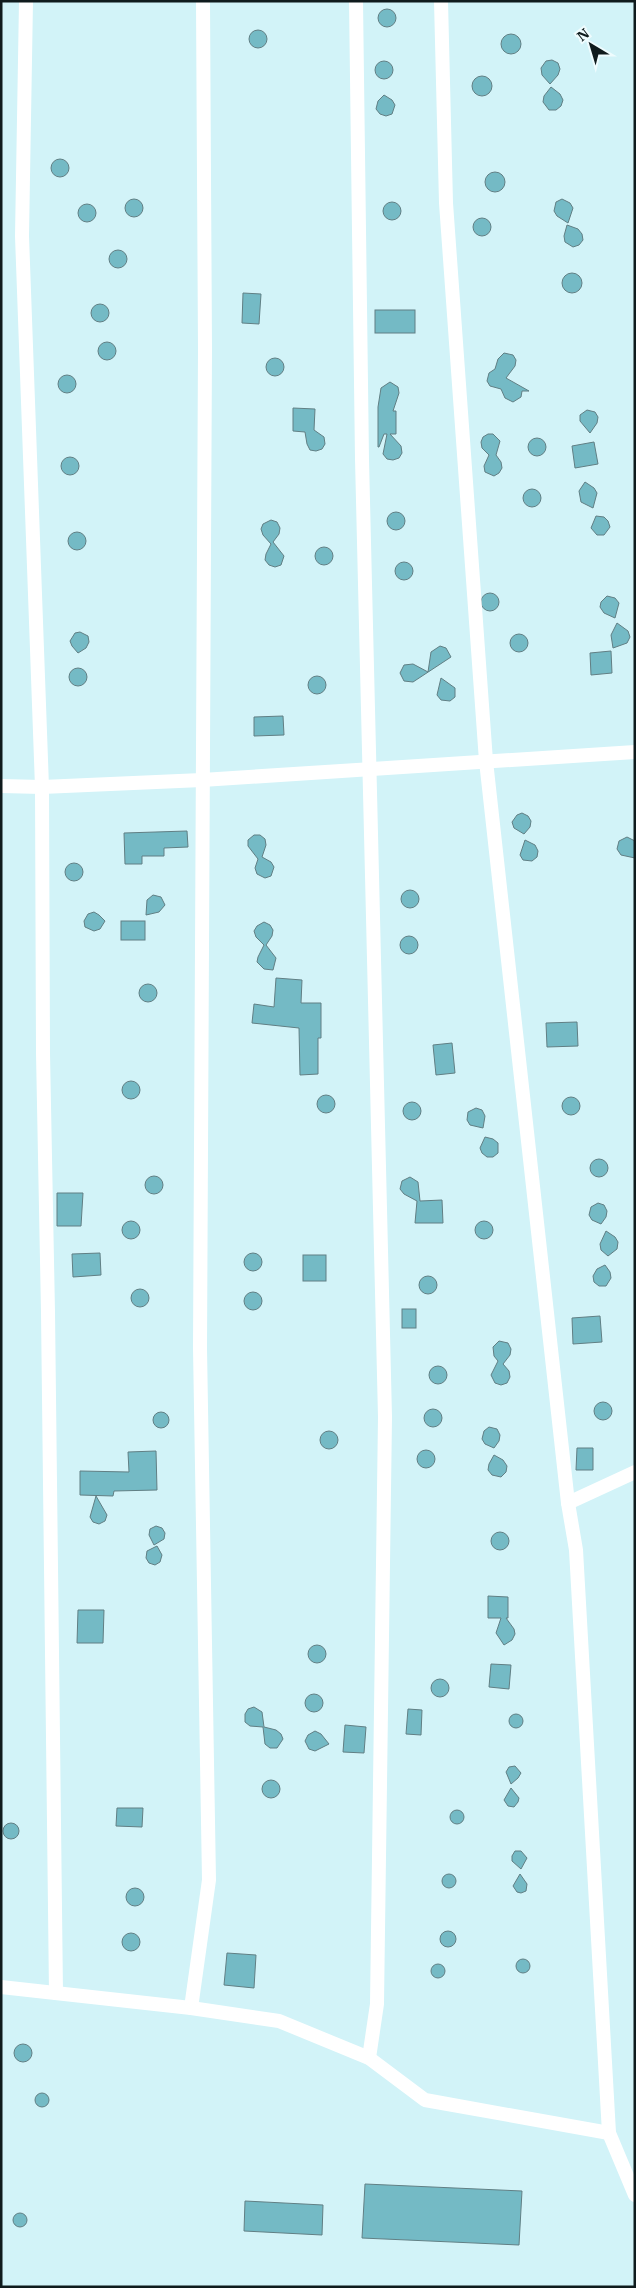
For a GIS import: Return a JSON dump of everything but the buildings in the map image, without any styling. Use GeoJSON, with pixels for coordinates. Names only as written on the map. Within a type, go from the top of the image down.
{"type":"FeatureCollection","features":[{"type":"Feature","properties":{"kind":"street"},"geometry":{"type":"LineString","coordinates":[[26,1],[22,236],[42,787],[42,1054],[48,1302],[56,1993]]}},
{"type":"Feature","properties":{"kind":"street"},"geometry":{"type":"LineString","coordinates":[[191,2008],[209,1880],[200,1348],[204,359],[203,1]]}},
{"type":"Feature","properties":{"kind":"street"},"geometry":{"type":"LineString","coordinates":[[356,1],[362,459],[386,1417],[377,2004],[369,2058]]}},
{"type":"Feature","properties":{"kind":"street"},"geometry":{"type":"LineString","coordinates":[[441,1],[446,203],[486,761],[568,1503],[576,1550],[609,2133],[635,2195]]}},
{"type":"Feature","properties":{"kind":"street"},"geometry":{"type":"LineString","coordinates":[[1,786],[42,787],[202,780],[635,752]]}},
{"type":"Feature","properties":{"kind":"street"},"geometry":{"type":"LineString","coordinates":[[568,1503],[635,1472]]}},
{"type":"Feature","properties":{"kind":"street"},"geometry":{"type":"LineString","coordinates":[[1,1987],[191,2008],[279,2021],[369,2058],[425,2100],[609,2133]]}}]}
